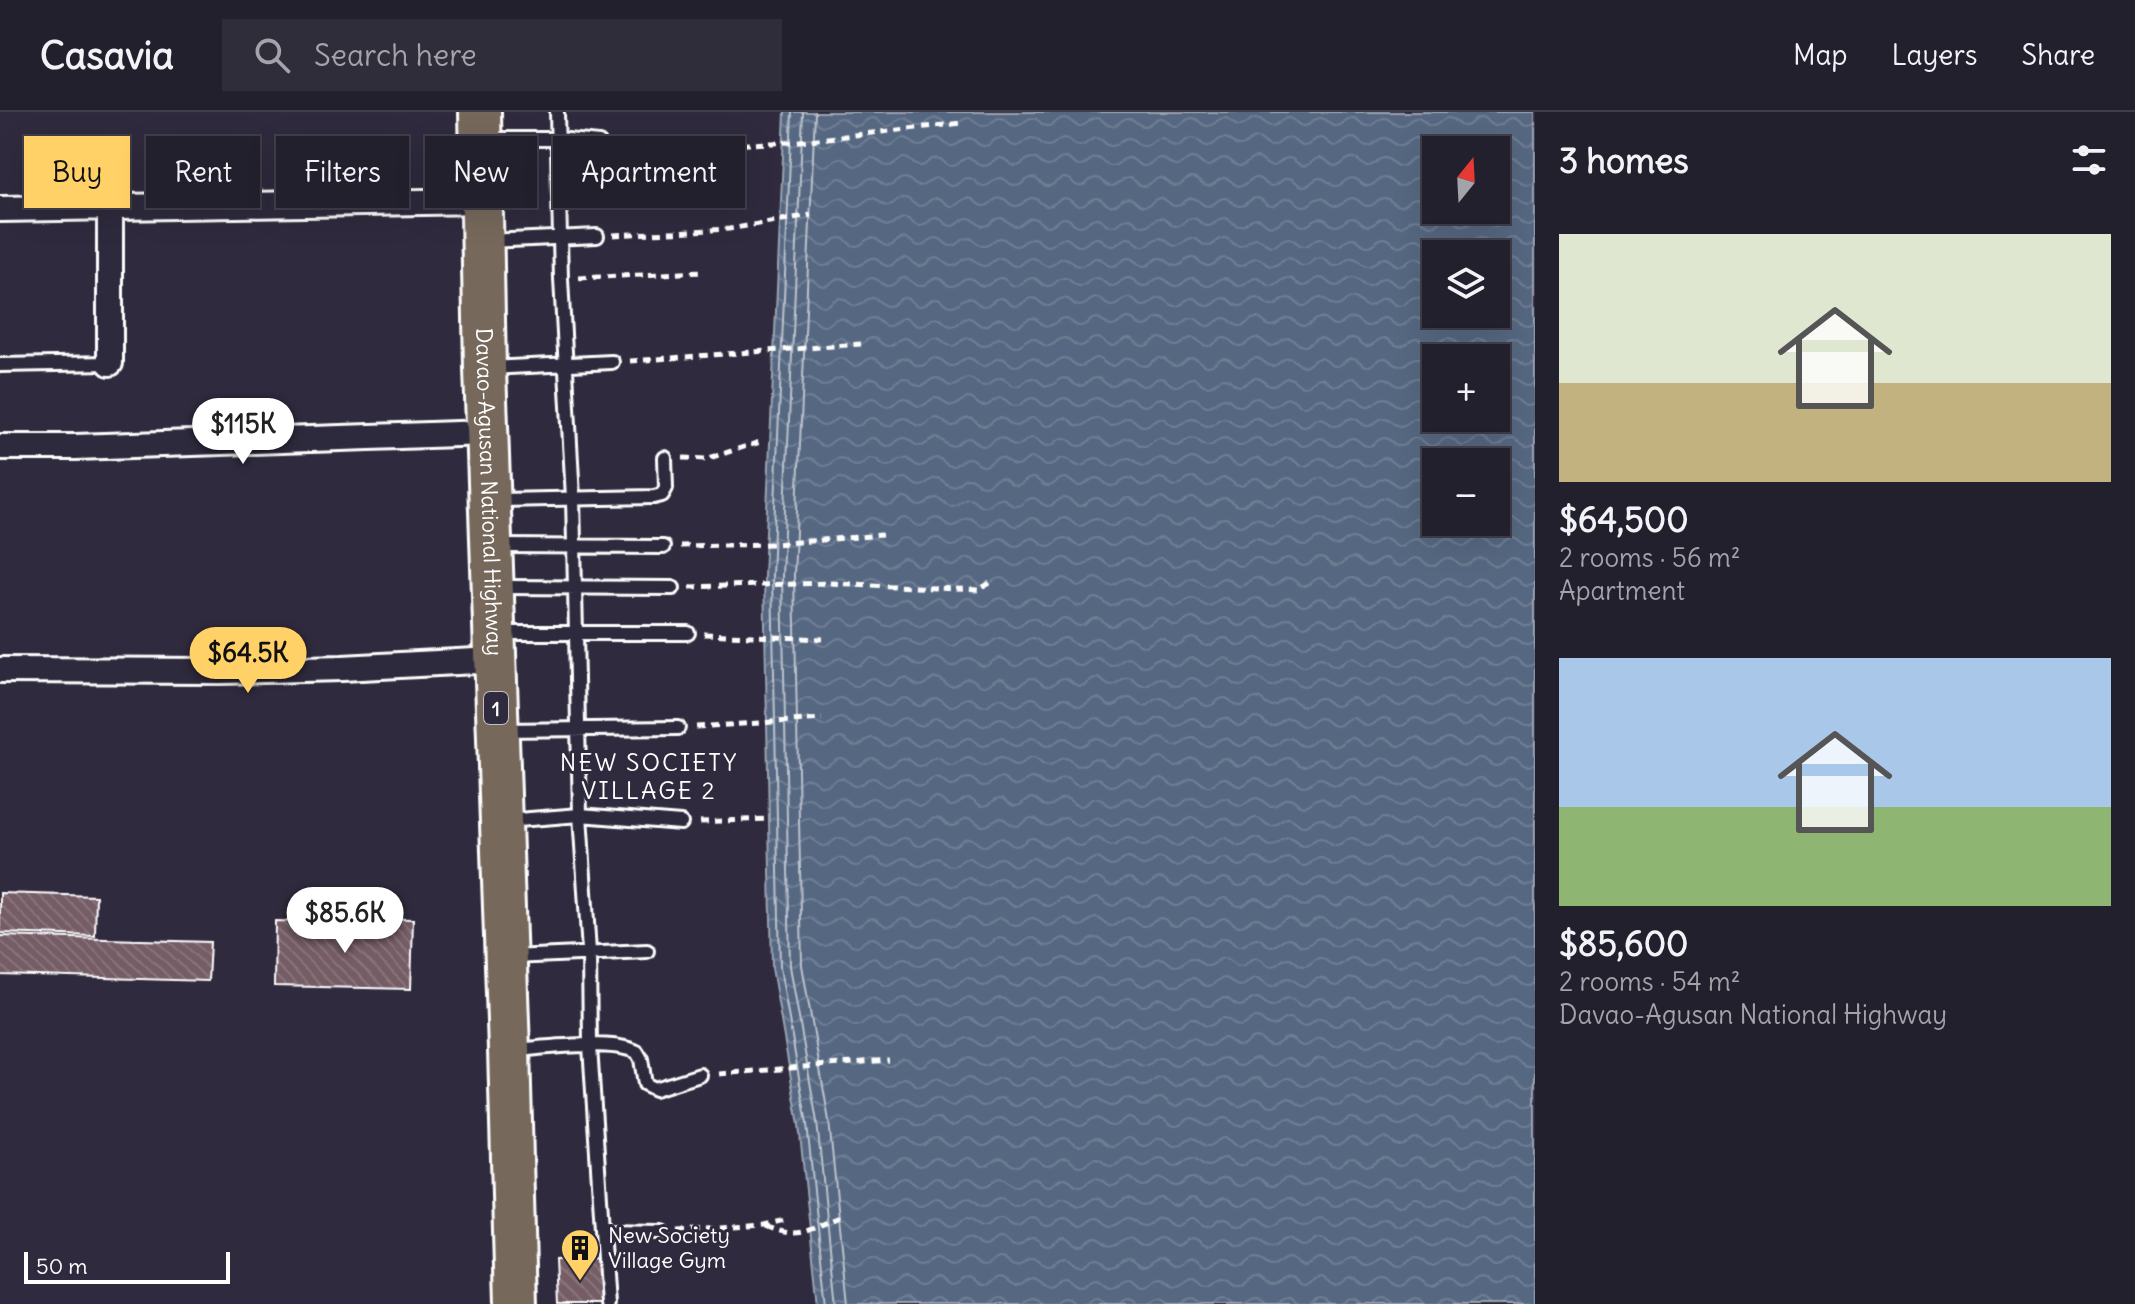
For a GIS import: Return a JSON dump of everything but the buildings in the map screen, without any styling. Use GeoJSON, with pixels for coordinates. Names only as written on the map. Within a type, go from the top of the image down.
{"type":"FeatureCollection","features":[{"type":"Feature","properties":{"kind":"highway","name":"Davao-Agusan National Highway"},"geometry":{"type":"LineString","coordinates":[[483,208],[485,369],[516,1304]]}},
{"type":"Feature","properties":{"kind":"street"},"geometry":{"type":"LineString","coordinates":[[130,207],[425,202]]}},
{"type":"Feature","properties":{"kind":"street"},"geometry":{"type":"LineString","coordinates":[[0,209],[55,208]]}},
{"type":"Feature","properties":{"kind":"street"},"geometry":{"type":"LineString","coordinates":[[110,208],[110,363]]}},
{"type":"Feature","properties":{"kind":"street"},"geometry":{"type":"LineString","coordinates":[[0,447],[91,447],[487,433]]}},
{"type":"Feature","properties":{"kind":"street"},"geometry":{"type":"LineString","coordinates":[[0,670],[342,668],[494,646]]}},
{"type":"Feature","properties":{"kind":"lane"},"geometry":{"type":"LineString","coordinates":[[557,112],[557,136]]}},
{"type":"Feature","properties":{"kind":"lane"},"geometry":{"type":"LineString","coordinates":[[480,125],[553,138]]}},
{"type":"Feature","properties":{"kind":"lane"},"geometry":{"type":"LineString","coordinates":[[560,208],[564,365],[573,498],[580,815],[589,952],[590,1046],[607,1304]]}},
{"type":"Feature","properties":{"kind":"lane"},"geometry":{"type":"LineString","coordinates":[[483,241],[597,236]]}},
{"type":"Feature","properties":{"kind":"lane"},"geometry":{"type":"LineString","coordinates":[[485,369],[612,362]]}},
{"type":"Feature","properties":{"kind":"lane"},"geometry":{"type":"LineString","coordinates":[[0,365],[110,363]]}},
{"type":"Feature","properties":{"kind":"lane"},"geometry":{"type":"LineString","coordinates":[[489,501],[654,497],[662,495],[666,488],[665,458]]}},
{"type":"Feature","properties":{"kind":"lane"},"geometry":{"type":"LineString","coordinates":[[491,545],[663,547]]}},
{"type":"Feature","properties":{"kind":"lane"},"geometry":{"type":"LineString","coordinates":[[492,587],[673,588]]}},
{"type":"Feature","properties":{"kind":"lane"},"geometry":{"type":"LineString","coordinates":[[494,646],[575,632],[688,633]]}},
{"type":"Feature","properties":{"kind":"lane"},"geometry":{"type":"LineString","coordinates":[[497,730],[678,728]]}},
{"type":"Feature","properties":{"kind":"lane"},"geometry":{"type":"LineString","coordinates":[[500,821],[580,815],[681,823]]}},
{"type":"Feature","properties":{"kind":"lane"},"geometry":{"type":"LineString","coordinates":[[506,957],[647,951]]}},
{"type":"Feature","properties":{"kind":"lane"},"geometry":{"type":"LineString","coordinates":[[509,1050],[621,1047],[637,1052],[645,1084],[649,1087],[664,1087],[700,1075]]}},
{"type":"Feature","properties":{"kind":"lane"},"geometry":{"type":"LineString","coordinates":[[604,1231],[663,1232]]}},
{"type":"Feature","properties":{"kind":"path"},"geometry":{"type":"LineString","coordinates":[[745,144],[962,123]]}},
{"type":"Feature","properties":{"kind":"path"},"geometry":{"type":"LineString","coordinates":[[597,236],[729,229],[811,215]]}},
{"type":"Feature","properties":{"kind":"path"},"geometry":{"type":"LineString","coordinates":[[571,279],[702,272]]}},
{"type":"Feature","properties":{"kind":"path"},"geometry":{"type":"LineString","coordinates":[[612,362],[861,344]]}},
{"type":"Feature","properties":{"kind":"path"},"geometry":{"type":"LineString","coordinates":[[665,458],[706,459],[760,442]]}},
{"type":"Feature","properties":{"kind":"path"},"geometry":{"type":"LineString","coordinates":[[663,547],[774,544],[882,535]]}},
{"type":"Feature","properties":{"kind":"path"},"geometry":{"type":"LineString","coordinates":[[673,588],[829,583],[978,590],[992,582]]}},
{"type":"Feature","properties":{"kind":"path"},"geometry":{"type":"LineString","coordinates":[[688,633],[823,639]]}},
{"type":"Feature","properties":{"kind":"path"},"geometry":{"type":"LineString","coordinates":[[678,728],[822,719]]}},
{"type":"Feature","properties":{"kind":"path"},"geometry":{"type":"LineString","coordinates":[[681,823],[767,819]]}},
{"type":"Feature","properties":{"kind":"path"},"geometry":{"type":"LineString","coordinates":[[700,1075],[889,1060]]}},
{"type":"Feature","properties":{"kind":"path"},"geometry":{"type":"LineString","coordinates":[[764,1225],[783,1234],[800,1234],[840,1217]]}},
{"type":"Feature","properties":{"kind":"path"},"geometry":{"type":"LineString","coordinates":[[663,1232],[764,1225],[785,1220]]}},
{"type":"Feature","properties":{"kind":"water"},"geometry":{"type":"Polygon","coordinates":[[[785,112],[1535,112],[1535,1304],[818,1304],[799,1125],[772,968],[764,576],[785,112]]]}},
{"type":"Feature","properties":{"kind":"place","name":"New Society Village Gym"},"geometry":{"type":"Point","coordinates":[580,1282]}},
{"type":"Feature","properties":{"kind":"district","name":"NEW SOCIETY VILLAGE 2"},"geometry":{"type":"Point","coordinates":[649,776]}}]}
